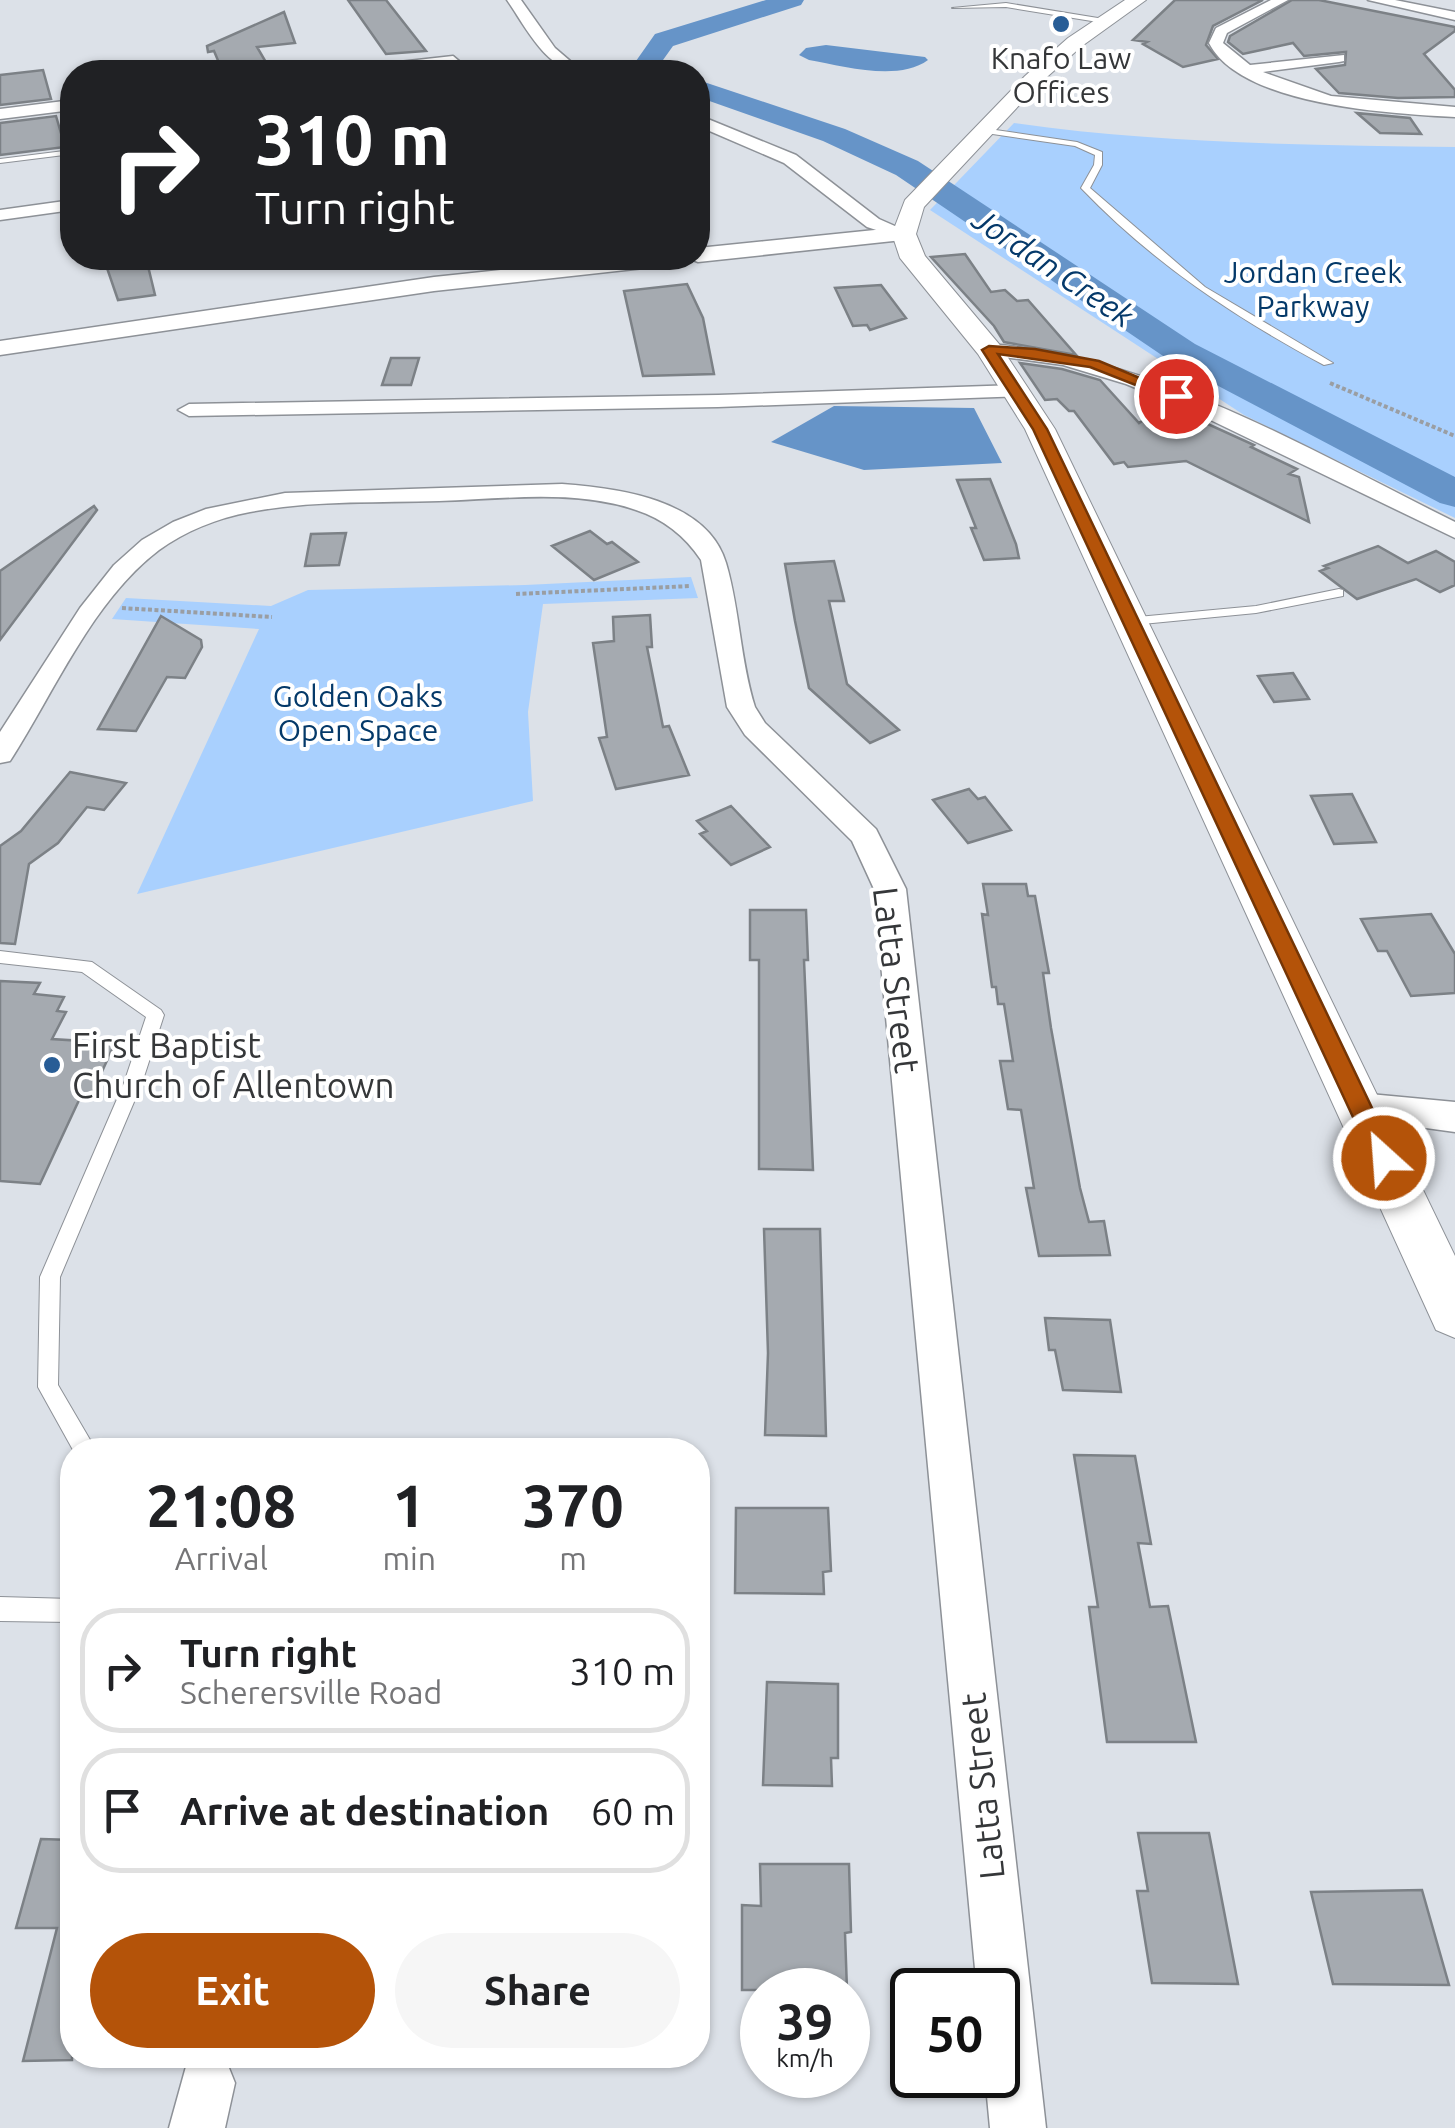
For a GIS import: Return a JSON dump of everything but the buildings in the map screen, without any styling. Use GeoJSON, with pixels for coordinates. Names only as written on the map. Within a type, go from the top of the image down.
{"type":"FeatureCollection","features":[{"type":"Feature","properties":{"kind":"main road"},"geometry":{"type":"LineString","coordinates":[[1137,0],[1045,67],[951,163],[908,220],[913,258],[1018,390],[1132,620],[1455,1312]]}},
{"type":"Feature","properties":{"kind":"street"},"geometry":{"type":"LineString","coordinates":[[514,0],[550,51],[561,60]]}},
{"type":"Feature","properties":{"kind":"street"},"geometry":{"type":"LineString","coordinates":[[1281,0],[1217,36],[1219,49],[1252,69],[1322,100],[1385,110],[1455,112]]}},
{"type":"Feature","properties":{"kind":"street"},"geometry":{"type":"LineString","coordinates":[[1376,0],[1455,16]]}},
{"type":"Feature","properties":{"kind":"street"},"geometry":{"type":"LineString","coordinates":[[1252,69],[1339,58]]}},
{"type":"Feature","properties":{"kind":"street"},"geometry":{"type":"LineString","coordinates":[[0,114],[60,106]]}},
{"type":"Feature","properties":{"kind":"street"},"geometry":{"type":"LineString","coordinates":[[710,125],[790,158],[873,223],[908,220]]}},
{"type":"Feature","properties":{"kind":"street"},"geometry":{"type":"LineString","coordinates":[[849,201],[887,209],[908,220]]}},
{"type":"Feature","properties":{"kind":"street"},"geometry":{"type":"LineString","coordinates":[[0,215],[60,207]]}},
{"type":"Feature","properties":{"kind":"street"},"geometry":{"type":"LineString","coordinates":[[710,253],[908,220]]}},
{"type":"Feature","properties":{"kind":"street"},"geometry":{"type":"LineString","coordinates":[[0,348],[418,286],[563,270]]}},
{"type":"Feature","properties":{"kind":"street"},"geometry":{"type":"LineString","coordinates":[[989,350],[1068,358],[1119,372],[1222,417],[1455,531]]}},
{"type":"Feature","properties":{"kind":"street"},"geometry":{"type":"LineString","coordinates":[[189,410],[699,402],[1018,390]]}},
{"type":"Feature","properties":{"kind":"street","name":"Latta Street"},"geometry":{"type":"LineString","coordinates":[[0,754],[96,606],[141,554],[184,526],[244,505],[311,497],[562,490],[628,499],[674,517],[690,529],[712,560],[732,681],[741,707],[755,728],[866,836],[890,889],[1018,2128]]}},
{"type":"Feature","properties":{"kind":"street"},"geometry":{"type":"LineString","coordinates":[[1359,1107],[1455,1117]]}},
{"type":"Feature","properties":{"kind":"lane"},"geometry":{"type":"LineString","coordinates":[[955,8],[1006,4],[1104,21]]}},
{"type":"Feature","properties":{"kind":"lane"},"geometry":{"type":"LineString","coordinates":[[1040,18],[1048,11]]}},
{"type":"Feature","properties":{"kind":"lane"},"geometry":{"type":"LineString","coordinates":[[982,130],[1077,144],[1098,154],[1098,165],[1085,188],[1199,287],[1258,326],[1328,363]]}},
{"type":"Feature","properties":{"kind":"lane"},"geometry":{"type":"LineString","coordinates":[[0,161],[60,154]]}},
{"type":"Feature","properties":{"kind":"lane"},"geometry":{"type":"LineString","coordinates":[[1132,620],[1163,614],[1261,609],[1339,593]]}},
{"type":"Feature","properties":{"kind":"lane"},"geometry":{"type":"LineString","coordinates":[[0,957],[86,966],[155,1015],[133,1083],[50,1277],[48,1386],[79,1438]]}},
{"type":"Feature","properties":{"kind":"lane"},"geometry":{"type":"LineString","coordinates":[[0,1609],[60,1605]]}},
{"type":"Feature","properties":{"kind":"path"},"geometry":{"type":"LineString","coordinates":[[516,594],[718,585]]}},
{"type":"Feature","properties":{"kind":"path"},"geometry":{"type":"LineString","coordinates":[[96,606],[272,617]]}},
{"type":"Feature","properties":{"kind":"green space","name":"Jordan Creek Parkway"},"geometry":{"type":"Polygon","coordinates":[[[1014,123],[1179,139],[1455,147],[1455,518],[1244,415],[930,210],[1014,123]]]}},
{"type":"Feature","properties":{"kind":"green space","name":"Golden Oaks Open Space"},"geometry":{"type":"Polygon","coordinates":[[[691,577],[698,598],[543,604],[528,712],[533,801],[137,894],[259,629],[112,619],[126,598],[271,606],[308,590],[691,577]]]}},
{"type":"Feature","properties":{"kind":"shaded area"},"geometry":{"type":"Polygon","coordinates":[[[826,45],[928,60],[916,67],[886,71],[838,66],[799,55],[806,48],[826,45]]]}},
{"type":"Feature","properties":{"kind":"shaded area"},"geometry":{"type":"Polygon","coordinates":[[[834,406],[974,408],[1002,463],[864,470],[771,442],[834,406]]]}},
{"type":"Feature","properties":{"kind":"waterway","name":"Jordan Creek"},"geometry":{"type":"LineString","coordinates":[[650,60],[664,40],[792,0]]}},
{"type":"Feature","properties":{"kind":"waterway","name":"Jordan Creek"},"geometry":{"type":"LineString","coordinates":[[710,92],[834,135],[907,168],[1182,352],[1455,494]]}},
{"type":"Feature","properties":{"kind":"place","name":"Knafo Law Offices"},"geometry":{"type":"Point","coordinates":[1061,24]}},
{"type":"Feature","properties":{"kind":"place","name":"First Baptist Church of Allentown"},"geometry":{"type":"Point","coordinates":[52,1065]}},
{"type":"Feature","properties":{"kind":"route"},"geometry":{"type":"LineString","coordinates":[[1176,396],[1094,364],[1035,353],[989,350],[1040,429],[1384,1158]]}}]}
